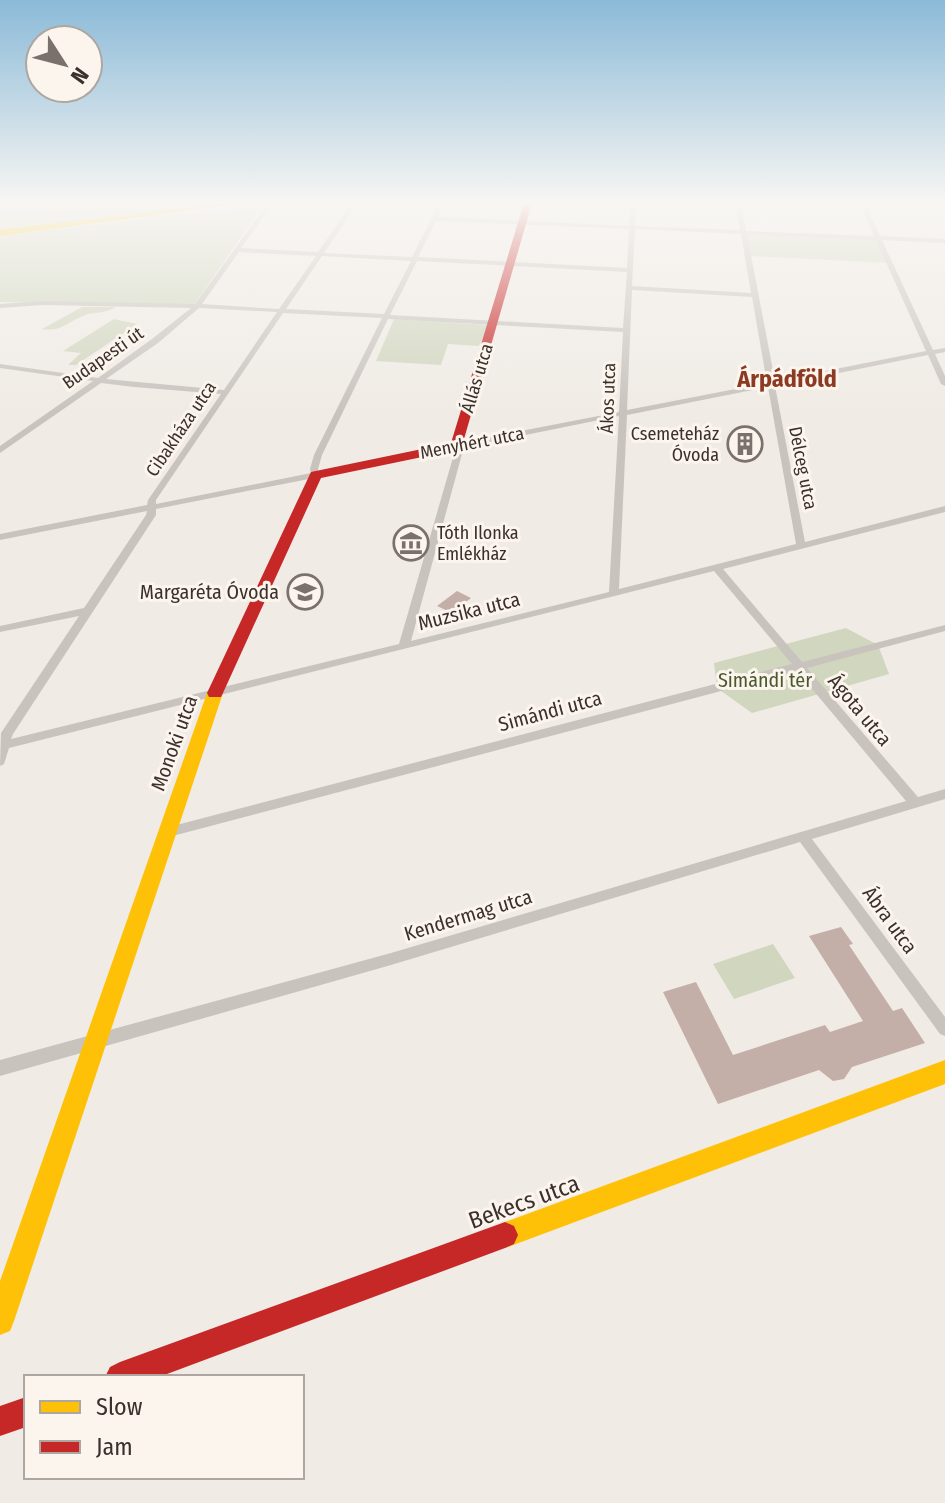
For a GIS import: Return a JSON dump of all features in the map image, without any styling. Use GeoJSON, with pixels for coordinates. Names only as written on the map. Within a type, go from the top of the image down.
{"type":"FeatureCollection","features":[{"type":"Feature","properties":{"kind":"street","name":"Budapesti út"},"geometry":{"type":"LineString","coordinates":[[0,450],[155,341],[197,306],[220,273]]}},
{"type":"Feature","properties":{"kind":"street","name":"Cibakháza utca"},"geometry":{"type":"LineString","coordinates":[[0,761],[7,733],[151,515],[152,500],[308,273]]}},
{"type":"Feature","properties":{"kind":"street","name":"Monoki utca"},"geometry":{"type":"LineString","coordinates":[[0,1321],[215,693],[316,475],[314,469],[318,455],[408,273]]}},
{"type":"Feature","properties":{"kind":"street","name":"Állás utca"},"geometry":{"type":"LineString","coordinates":[[404,646],[458,454],[456,446],[508,273]]}},
{"type":"Feature","properties":{"kind":"street","name":"Ákos utca"},"geometry":{"type":"LineString","coordinates":[[614,594],[629,273]]}},
{"type":"Feature","properties":{"kind":"street","name":"Délceg utca"},"geometry":{"type":"LineString","coordinates":[[750,273],[801,545]]}},
{"type":"Feature","properties":{"kind":"street"},"geometry":{"type":"LineString","coordinates":[[895,273],[945,384]]}},
{"type":"Feature","properties":{"kind":"street"},"geometry":{"type":"LineString","coordinates":[[628,288],[754,295]]}},
{"type":"Feature","properties":{"kind":"street"},"geometry":{"type":"LineString","coordinates":[[0,306],[43,303],[197,306],[626,330]]}},
{"type":"Feature","properties":{"kind":"street","name":"Menyhért utca"},"geometry":{"type":"LineString","coordinates":[[0,537],[945,350]]}},
{"type":"Feature","properties":{"kind":"street"},"geometry":{"type":"LineString","coordinates":[[0,366],[98,380],[226,392]]}},
{"type":"Feature","properties":{"kind":"street","name":"Muzsika utca"},"geometry":{"type":"LineString","coordinates":[[3,746],[945,509]]}},
{"type":"Feature","properties":{"kind":"street","name":"Ágota utca"},"geometry":{"type":"LineString","coordinates":[[716,567],[915,803]]}},
{"type":"Feature","properties":{"kind":"street"},"geometry":{"type":"LineString","coordinates":[[0,629],[86,611]]}},
{"type":"Feature","properties":{"kind":"street","name":"Simándi utca"},"geometry":{"type":"LineString","coordinates":[[165,833],[945,628]]}},
{"type":"Feature","properties":{"kind":"street","name":"Kendermag utca"},"geometry":{"type":"LineString","coordinates":[[0,1068],[406,955],[945,794]]}},
{"type":"Feature","properties":{"kind":"street","name":"Ábra utca"},"geometry":{"type":"LineString","coordinates":[[803,836],[945,1029]]}},
{"type":"Feature","properties":{"kind":"street","name":"Bekecs utca"},"geometry":{"type":"LineString","coordinates":[[125,1375],[945,1072]]}},
{"type":"Feature","properties":{"kind":"street"},"geometry":{"type":"LineString","coordinates":[[0,1421],[24,1413]]}},
{"type":"Feature","properties":{"kind":"green space"},"geometry":{"type":"Polygon","coordinates":[[[0,273],[216,273],[194,305],[0,302],[0,273]]]}},
{"type":"Feature","properties":{"kind":"green space"},"geometry":{"type":"Polygon","coordinates":[[[82,307],[116,307],[85,315],[60,328],[42,329],[82,307]]]}},
{"type":"Feature","properties":{"kind":"green space"},"geometry":{"type":"Polygon","coordinates":[[[114,319],[137,324],[76,365],[68,365],[81,353],[63,351],[114,319]]]}},
{"type":"Feature","properties":{"kind":"green space"},"geometry":{"type":"Polygon","coordinates":[[[394,319],[488,325],[479,346],[448,344],[441,365],[376,361],[394,319]]]}},
{"type":"Feature","properties":{"kind":"green space","name":"Simándi tér"},"geometry":{"type":"Polygon","coordinates":[[[846,628],[878,645],[889,674],[752,713],[717,688],[714,663],[846,628]]]}},
{"type":"Feature","properties":{"kind":"green space"},"geometry":{"type":"Polygon","coordinates":[[[773,944],[795,978],[734,999],[713,964],[773,944]]]}},
{"type":"Feature","properties":{"kind":"building"},"geometry":{"type":"Polygon","coordinates":[[[457,591],[471,598],[452,613],[437,606],[457,591]]]}},
{"type":"Feature","properties":{"kind":"building"},"geometry":{"type":"Polygon","coordinates":[[[841,927],[853,944],[849,945],[893,1011],[902,1008],[925,1043],[852,1067],[844,1079],[833,1081],[819,1070],[718,1104],[663,992],[696,982],[733,1055],[825,1025],[830,1032],[863,1021],[809,936],[841,927]]]}},
{"type":"Feature","properties":{"kind":"traffic: slow"},"geometry":{"type":"LineString","coordinates":[[0,1321],[215,693]]}},
{"type":"Feature","properties":{"kind":"traffic: slow"},"geometry":{"type":"LineString","coordinates":[[505,1235],[945,1072]]}},
{"type":"Feature","properties":{"kind":"traffic: jam"},"geometry":{"type":"LineString","coordinates":[[215,693],[316,475],[456,446],[507,273]]}},
{"type":"Feature","properties":{"kind":"traffic: jam"},"geometry":{"type":"LineString","coordinates":[[125,1375],[505,1235]]}},
{"type":"Feature","properties":{"kind":"traffic: jam"},"geometry":{"type":"LineString","coordinates":[[0,1421],[24,1413]]}},
{"type":"Feature","properties":{"kind":"place","name":"Csemeteház Óvoda"},"geometry":{"type":"Point","coordinates":[745,444]}},
{"type":"Feature","properties":{"kind":"place","name":"Tóth Ilonka Emlékház"},"geometry":{"type":"Point","coordinates":[411,543]}},
{"type":"Feature","properties":{"kind":"place","name":"Margaréta Óvoda"},"geometry":{"type":"Point","coordinates":[305,592]}},
{"type":"Feature","properties":{"kind":"district","name":"Árpádföld"},"geometry":{"type":"Point","coordinates":[787,379]}}]}
